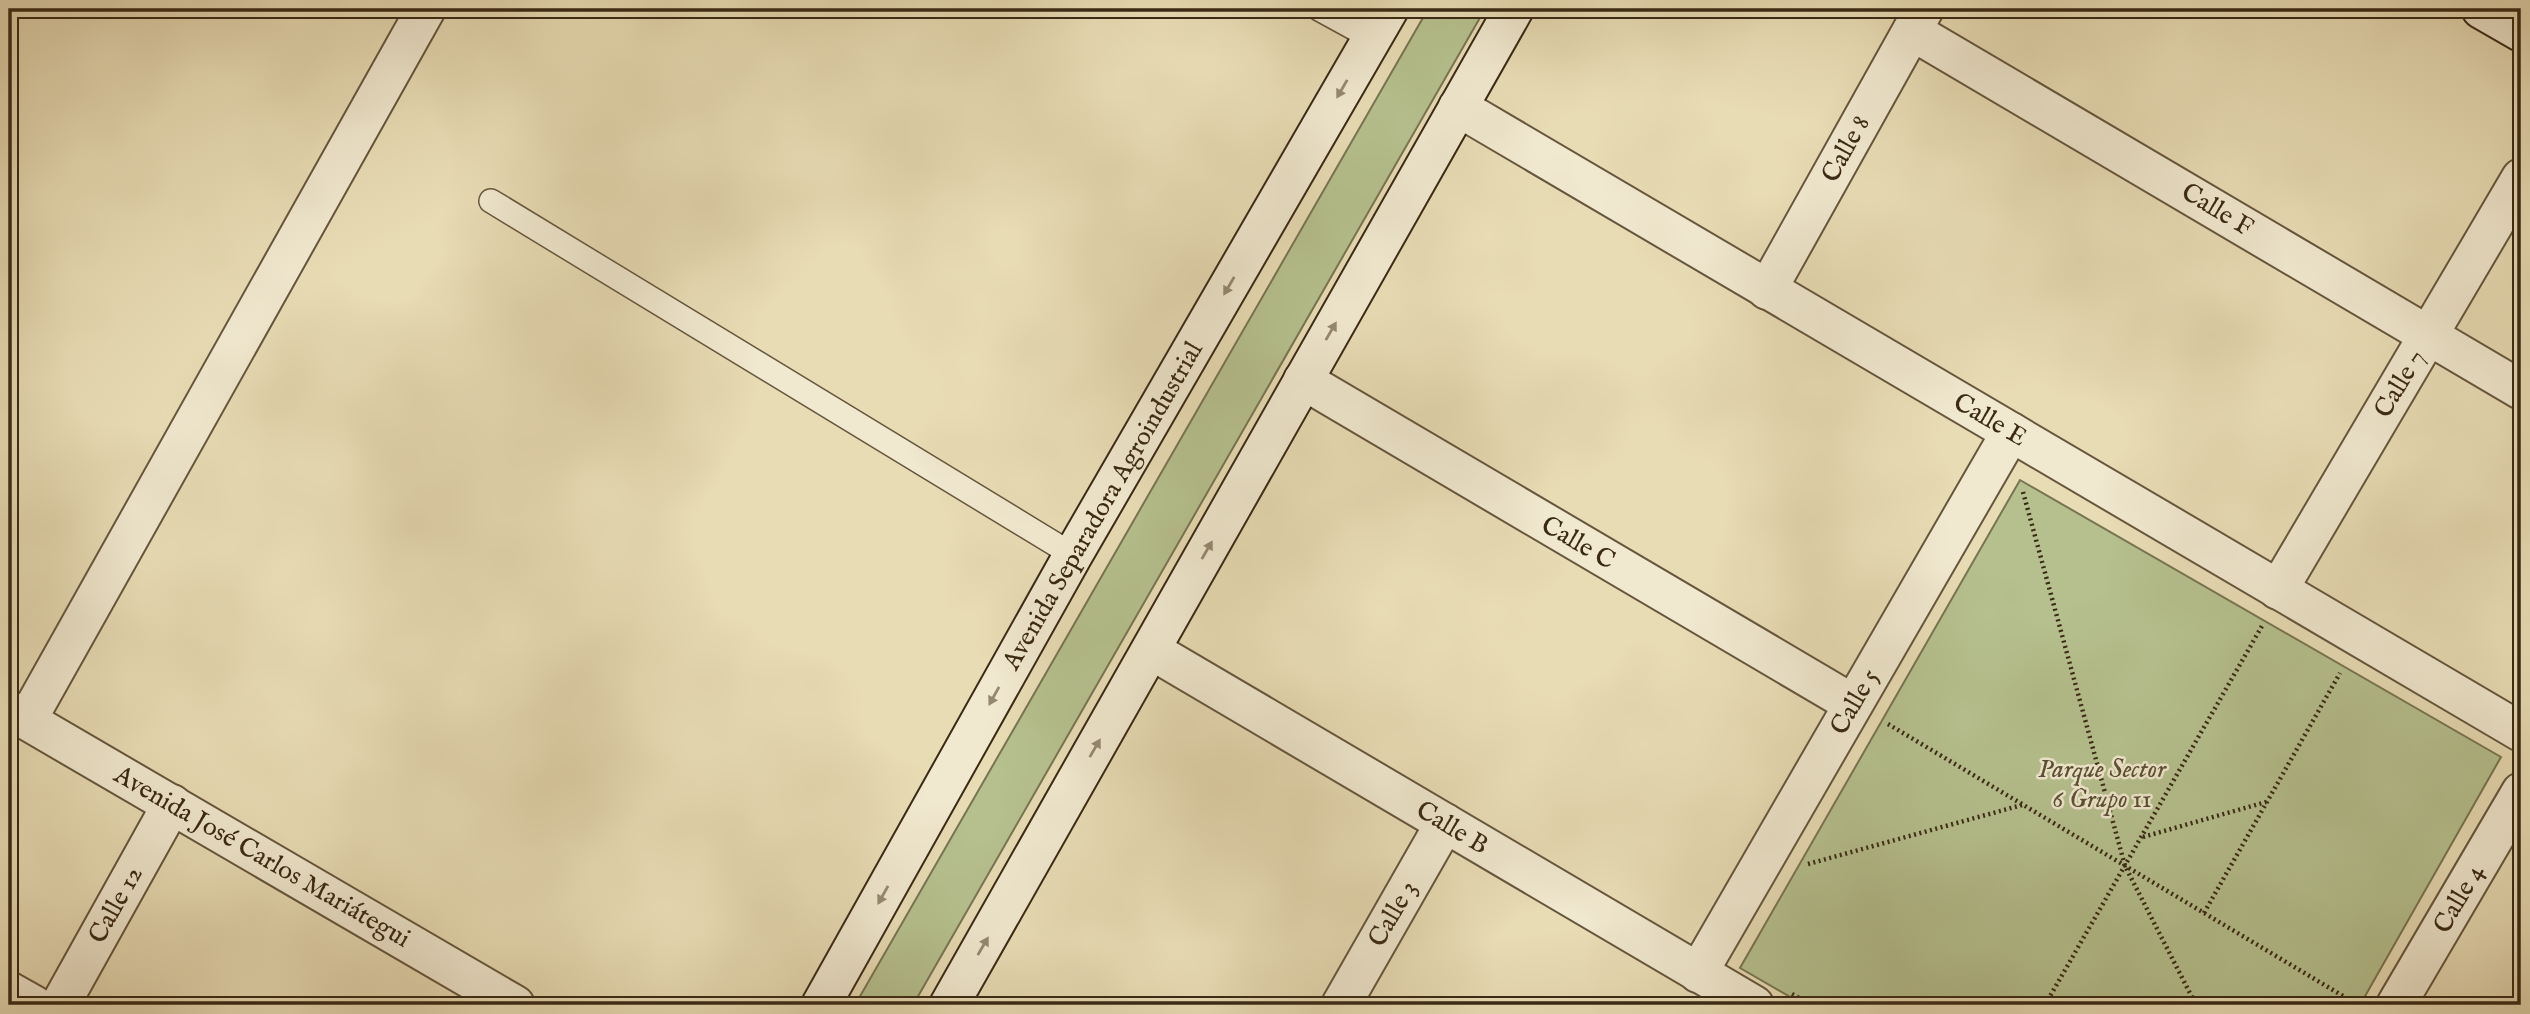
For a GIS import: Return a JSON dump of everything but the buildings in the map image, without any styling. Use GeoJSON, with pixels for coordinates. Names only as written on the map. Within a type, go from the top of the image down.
{"type":"FeatureCollection","features":[{"type":"Feature","properties":{"kind":"street"},"geometry":{"type":"LineString","coordinates":[[18,715],[426,9]]}},
{"type":"Feature","properties":{"kind":"street"},"geometry":{"type":"LineString","coordinates":[[949,1005],[1514,9]]}},
{"type":"Feature","properties":{"kind":"street"},"geometry":{"type":"LineString","coordinates":[[2481,9],[2521,32]]}},
{"type":"Feature","properties":{"kind":"street","name":"Calle 8"},"geometry":{"type":"LineString","coordinates":[[1768,289],[1918,20]]}},
{"type":"Feature","properties":{"kind":"street","name":"Calle F"},"geometry":{"type":"LineString","coordinates":[[1918,20],[2521,390]]}},
{"type":"Feature","properties":{"kind":"street","name":"Avenida Separadora Agroindustrial"},"geometry":{"type":"LineString","coordinates":[[821,1005],[1073,555],[1380,23]]}},
{"type":"Feature","properties":{"kind":"street","name":"Calle E"},"geometry":{"type":"LineString","coordinates":[[1458,107],[2521,733]]}},
{"type":"Feature","properties":{"kind":"street","name":"Calle 7"},"geometry":{"type":"LineString","coordinates":[[2280,591],[2521,178]]}},
{"type":"Feature","properties":{"kind":"street","name":"Calle C"},"geometry":{"type":"LineString","coordinates":[[1303,380],[1853,704]]}},
{"type":"Feature","properties":{"kind":"street","name":"Calle 5"},"geometry":{"type":"LineString","coordinates":[[1698,973],[2011,432]]}},
{"type":"Feature","properties":{"kind":"street","name":"Calle B"},"geometry":{"type":"LineString","coordinates":[[1151,650],[1754,1005]]}},
{"type":"Feature","properties":{"kind":"street","name":"Avenida José Carlos Mariátegui"},"geometry":{"type":"LineString","coordinates":[[18,715],[515,1005]]}},
{"type":"Feature","properties":{"kind":"street","name":"Calle 4"},"geometry":{"type":"LineString","coordinates":[[2396,1005],[2521,792]]}},
{"type":"Feature","properties":{"kind":"street","name":"Calle 12"},"geometry":{"type":"LineString","coordinates":[[60,1005],[172,804]]}},
{"type":"Feature","properties":{"kind":"street","name":"Calle 3"},"geometry":{"type":"LineString","coordinates":[[1341,1005],[1445,824]]}},
{"type":"Feature","properties":{"kind":"street"},"geometry":{"type":"LineString","coordinates":[[9,991],[34,1005]]}},
{"type":"Feature","properties":{"kind":"lane"},"geometry":{"type":"LineString","coordinates":[[1319,9],[1380,23]]}},
{"type":"Feature","properties":{"kind":"lane"},"geometry":{"type":"LineString","coordinates":[[491,201],[1073,555]]}},
{"type":"Feature","properties":{"kind":"path"},"geometry":{"type":"LineString","coordinates":[[2022,489],[2034,496]]}},
{"type":"Feature","properties":{"kind":"path"},"geometry":{"type":"LineString","coordinates":[[2015,501],[2022,489]]}},
{"type":"Feature","properties":{"kind":"path"},"geometry":{"type":"LineString","coordinates":[[2022,489],[2125,866],[2196,1005]]}},
{"type":"Feature","properties":{"kind":"path"},"geometry":{"type":"LineString","coordinates":[[2045,1005],[2262,627],[2280,591]]}},
{"type":"Feature","properties":{"kind":"path"},"geometry":{"type":"LineString","coordinates":[[2250,620],[2273,634]]}},
{"type":"Feature","properties":{"kind":"path"},"geometry":{"type":"LineString","coordinates":[[2329,666],[2352,679]]}},
{"type":"Feature","properties":{"kind":"path"},"geometry":{"type":"LineString","coordinates":[[2204,913],[2340,673]]}},
{"type":"Feature","properties":{"kind":"path"},"geometry":{"type":"LineString","coordinates":[[1894,712],[1887,724],[2356,1004]]}},
{"type":"Feature","properties":{"kind":"path"},"geometry":{"type":"LineString","coordinates":[[2142,837],[2267,802]]}},
{"type":"Feature","properties":{"kind":"path"},"geometry":{"type":"LineString","coordinates":[[1813,853],[1807,865],[2023,805]]}},
{"type":"Feature","properties":{"kind":"path"},"geometry":{"type":"LineString","coordinates":[[1790,993],[1812,1005]]}},
{"type":"Feature","properties":{"kind":"green space"},"geometry":{"type":"Polygon","coordinates":[[[1428,9],[1485,9],[913,1005],[855,1005],[1428,9]]]}},
{"type":"Feature","properties":{"kind":"green space","name":"Parque Sector 6 Grupo 11"},"geometry":{"type":"Polygon","coordinates":[[[2020,480],[2501,757],[2360,1005],[1804,1005],[1740,968],[2020,480]]]}}]}
